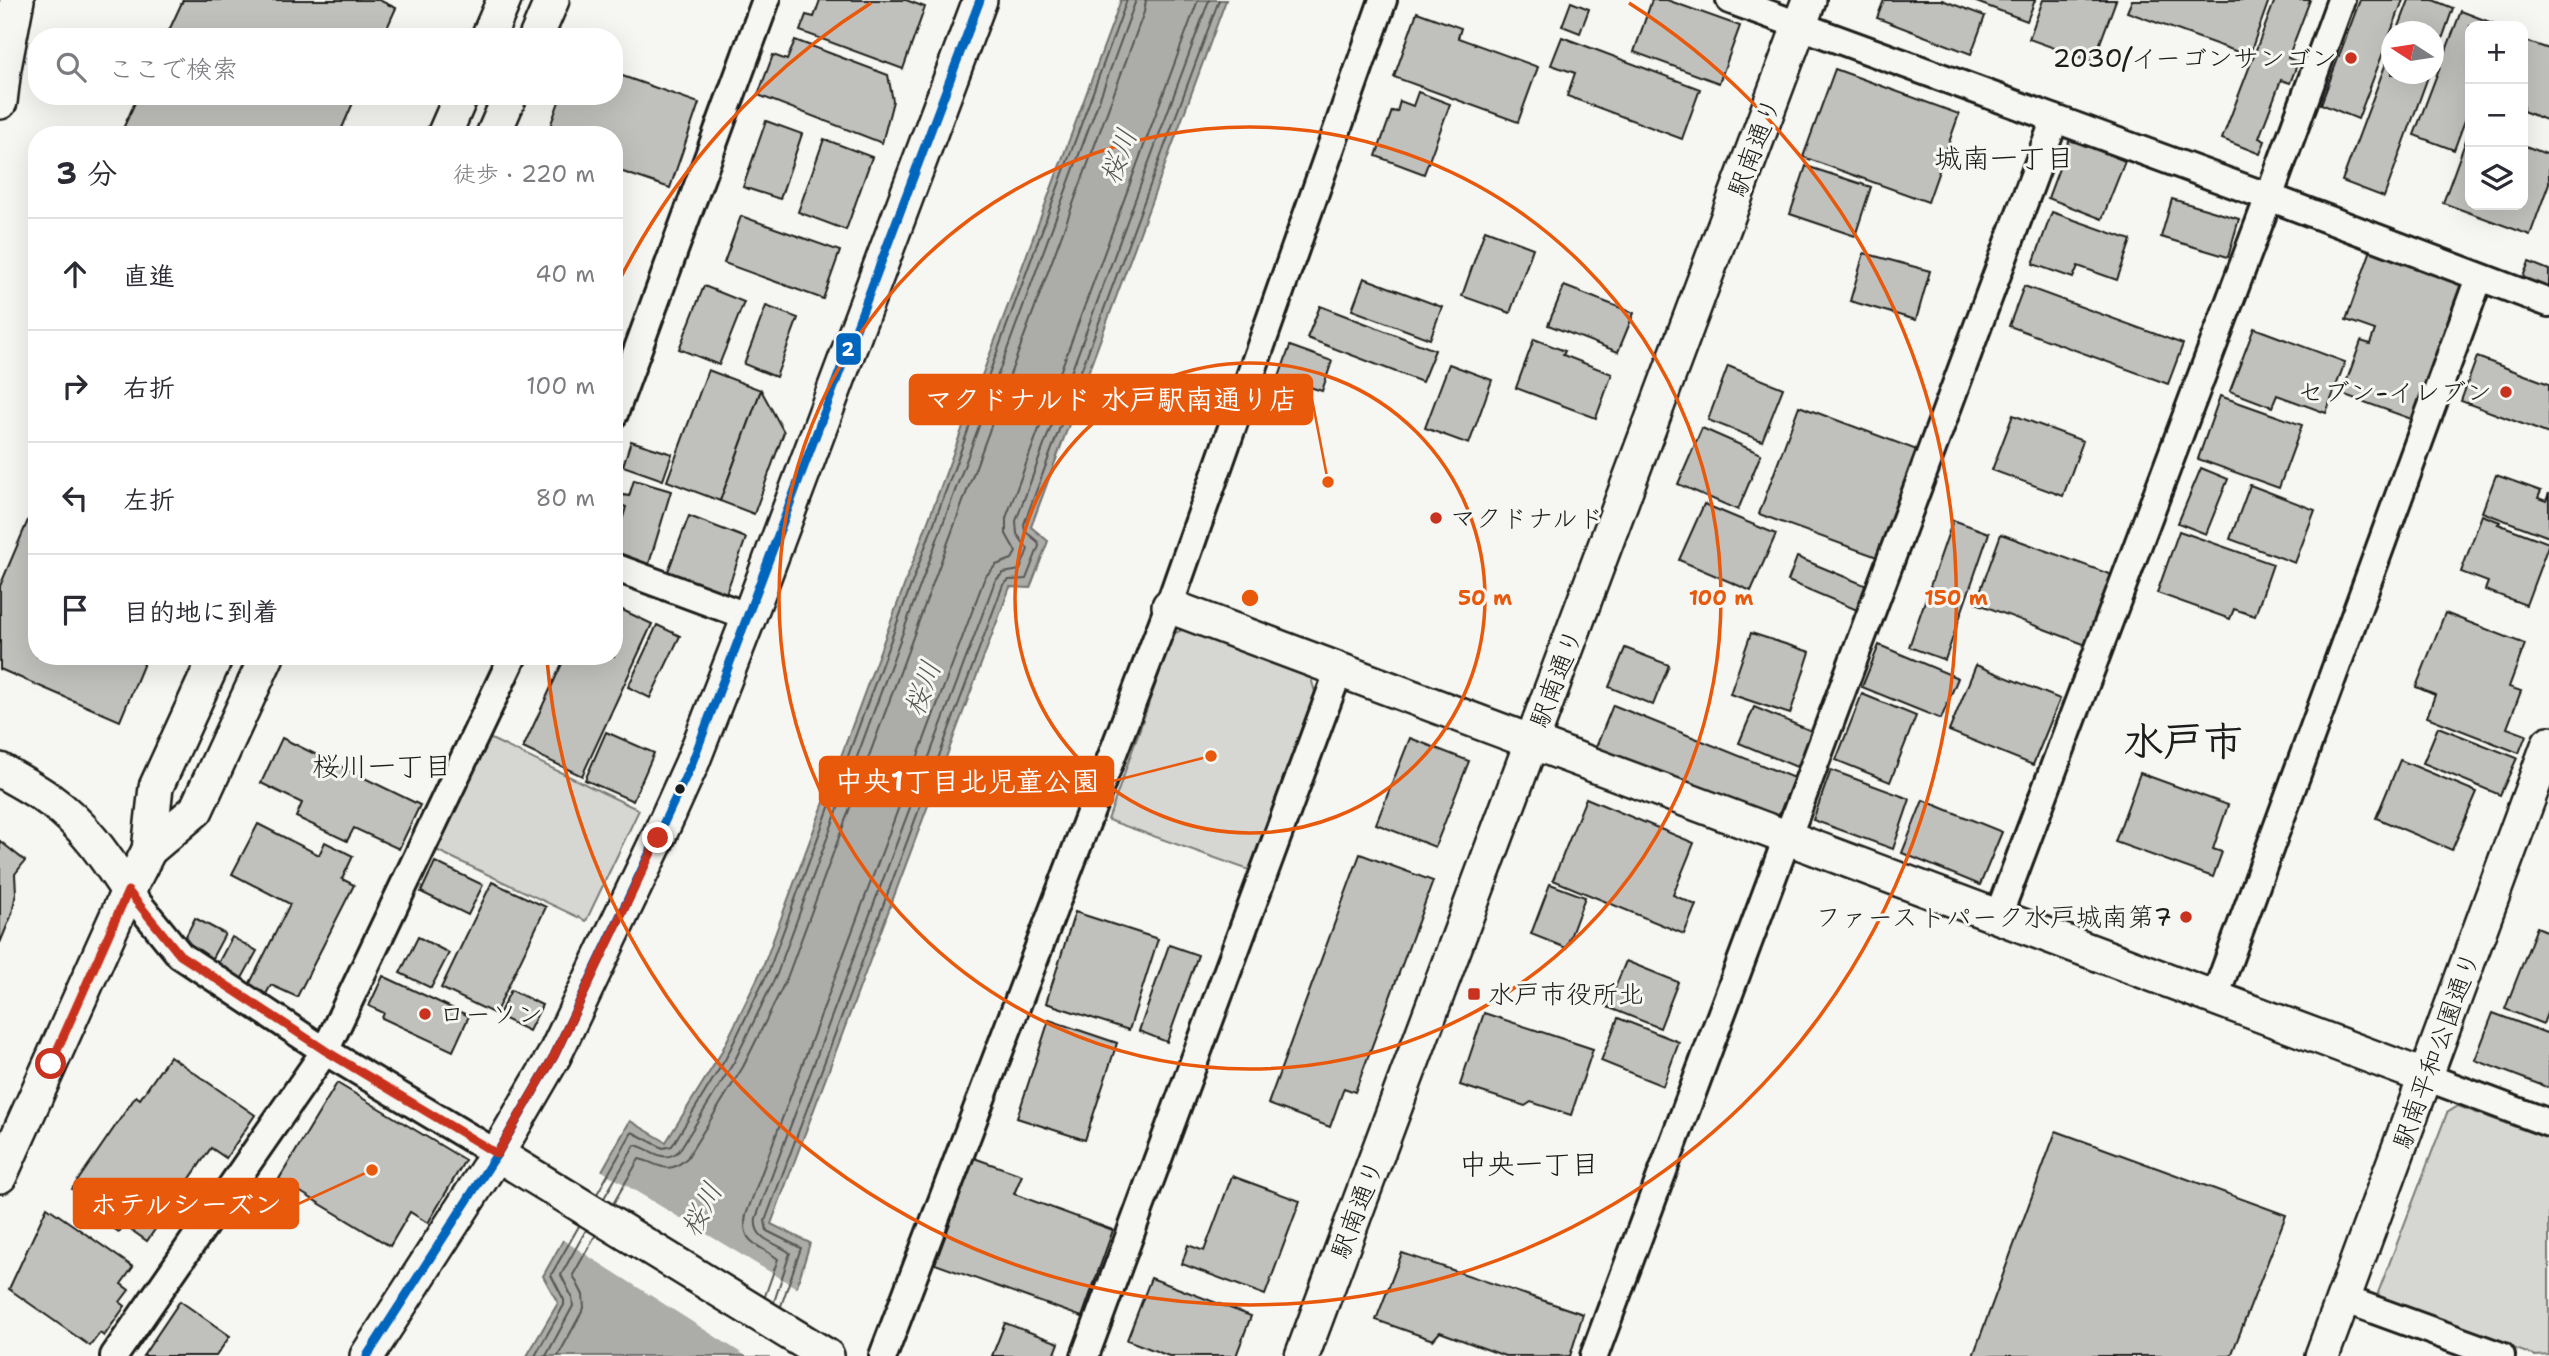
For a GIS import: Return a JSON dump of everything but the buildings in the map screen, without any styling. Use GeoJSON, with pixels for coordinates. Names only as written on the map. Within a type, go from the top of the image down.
{"type":"FeatureCollection","features":[{"type":"Feature","properties":{"kind":"street"},"geometry":{"type":"LineString","coordinates":[[0,102],[17,0]]}},
{"type":"Feature","properties":{"kind":"street"},"geometry":{"type":"LineString","coordinates":[[492,28],[504,0]]}},
{"type":"Feature","properties":{"kind":"street"},"geometry":{"type":"LineString","coordinates":[[623,389],[766,0]]}},
{"type":"Feature","properties":{"kind":"street"},"geometry":{"type":"LineString","coordinates":[[367,1356],[497,1154],[554,1056],[692,763],[980,0]]}},
{"type":"Feature","properties":{"kind":"street"},"geometry":{"type":"LineString","coordinates":[[883,1356],[1169,606],[1383,0]]}},
{"type":"Feature","properties":{"kind":"street"},"geometry":{"type":"LineString","coordinates":[[1730,0],[1805,13],[2055,119],[2549,303]]}},
{"type":"Feature","properties":{"kind":"street"},"geometry":{"type":"LineString","coordinates":[[1998,916],[2341,0]]}},
{"type":"Feature","properties":{"kind":"street","name":"駅南通り"},"geometry":{"type":"LineString","coordinates":[[1302,1356],[1805,13]]}},
{"type":"Feature","properties":{"kind":"street"},"geometry":{"type":"LineString","coordinates":[[448,126],[457,105]]}},
{"type":"Feature","properties":{"kind":"street"},"geometry":{"type":"LineString","coordinates":[[497,126],[506,105]]}},
{"type":"Feature","properties":{"kind":"street"},"geometry":{"type":"LineString","coordinates":[[1594,1356],[2055,119]]}},
{"type":"Feature","properties":{"kind":"street"},"geometry":{"type":"LineString","coordinates":[[2215,998],[2479,278]]}},
{"type":"Feature","properties":{"kind":"street"},"geometry":{"type":"LineString","coordinates":[[623,570],[749,617]]}},
{"type":"Feature","properties":{"kind":"street"},"geometry":{"type":"LineString","coordinates":[[1169,606],[2549,1123]]}},
{"type":"Feature","properties":{"kind":"street"},"geometry":{"type":"LineString","coordinates":[[0,1175],[149,850],[156,787],[212,665]]}},
{"type":"Feature","properties":{"kind":"street"},"geometry":{"type":"LineString","coordinates":[[149,850],[196,810],[263,665]]}},
{"type":"Feature","properties":{"kind":"street"},"geometry":{"type":"LineString","coordinates":[[114,1356],[326,1051],[509,665]]}},
{"type":"Feature","properties":{"kind":"street"},"geometry":{"type":"LineString","coordinates":[[1085,1356],[1339,670]]}},
{"type":"Feature","properties":{"kind":"street","name":"駅南平和公園通り"},"geometry":{"type":"LineString","coordinates":[[2322,1356],[2549,743]]}},
{"type":"Feature","properties":{"kind":"street"},"geometry":{"type":"LineString","coordinates":[[0,770],[51,801],[75,821],[100,849],[128,891],[180,955],[326,1051],[820,1352]]}},
{"type":"Feature","properties":{"kind":"street"},"geometry":{"type":"LineString","coordinates":[[2344,1299],[2501,1356]]}},
{"type":"Feature","properties":{"kind":"shaded area"},"geometry":{"type":"Polygon","coordinates":[[[1184,629],[1311,678],[1315,692],[1249,870],[1108,820],[1173,634],[1184,629]]]}},
{"type":"Feature","properties":{"kind":"shaded area"},"geometry":{"type":"Polygon","coordinates":[[[487,737],[639,810],[586,921],[434,849],[487,737]]]}},
{"type":"Feature","properties":{"kind":"shaded area"},"geometry":{"type":"Polygon","coordinates":[[[2458,1106],[2549,1139],[2549,1355],[2535,1356],[2381,1299],[2378,1293],[2447,1113],[2458,1106]]]}},
{"type":"Feature","properties":{"kind":"water","name":"桜川"},"geometry":{"type":"Polygon","coordinates":[[[1121,0],[1226,0],[1031,527],[1048,541],[1030,588],[1010,587],[771,1224],[810,1243],[797,1286],[769,1356],[527,1356],[558,1303],[543,1276],[630,1121],[666,1142],[720,1055],[763,967],[1121,0]]]}},
{"type":"Feature","properties":{"kind":"pier"},"geometry":{"type":"Polygon","coordinates":[[[599,1169],[800,1290],[773,1356],[746,1356],[560,1238],[599,1169]]]}},
{"type":"Feature","properties":{"kind":"transit line","name":"2"},"geometry":{"type":"LineString","coordinates":[[367,1356],[497,1154],[554,1056],[692,763],[980,0]]}},
{"type":"Feature","properties":{"kind":"place","name":"2030/イーゴンサンゴン"},"geometry":{"type":"Point","coordinates":[2351,58]}},
{"type":"Feature","properties":{"kind":"place","name":"セブン-イレブン"},"geometry":{"type":"Point","coordinates":[2506,392]}},
{"type":"Feature","properties":{"kind":"place","name":"マクドナルド 水戸駅南通り店"},"geometry":{"type":"Point","coordinates":[1328,482]}},
{"type":"Feature","properties":{"kind":"place","name":"マクドナルド"},"geometry":{"type":"Point","coordinates":[1436,518]}},
{"type":"Feature","properties":{"kind":"place","name":"中央1丁目北児童公園"},"geometry":{"type":"Point","coordinates":[1211,756]}},
{"type":"Feature","properties":{"kind":"place","name":"ファーストパーク水戸城南第7"},"geometry":{"type":"Point","coordinates":[2186,917]}},
{"type":"Feature","properties":{"kind":"place","name":"水戸市役所北"},"geometry":{"type":"Point","coordinates":[1474,994]}},
{"type":"Feature","properties":{"kind":"place","name":"ローソン"},"geometry":{"type":"Point","coordinates":[425,1014]}},
{"type":"Feature","properties":{"kind":"place","name":"ホテルシーズン"},"geometry":{"type":"Point","coordinates":[372,1170]}},
{"type":"Feature","properties":{"kind":"district","name":"城南一丁目"},"geometry":{"type":"Point","coordinates":[2004,158]}},
{"type":"Feature","properties":{"kind":"district","name":"水戸市"},"geometry":{"type":"Point","coordinates":[2183,741]}},
{"type":"Feature","properties":{"kind":"district","name":"桜川一丁目"},"geometry":{"type":"Point","coordinates":[382,766]}},
{"type":"Feature","properties":{"kind":"district","name":"中央一丁目"},"geometry":{"type":"Point","coordinates":[1529,1164]}},
{"type":"Feature","properties":{"kind":"route"},"geometry":{"type":"LineString","coordinates":[[51,1064],[128,891],[180,955],[326,1051],[497,1154],[554,1056],[658,838]]}}]}
